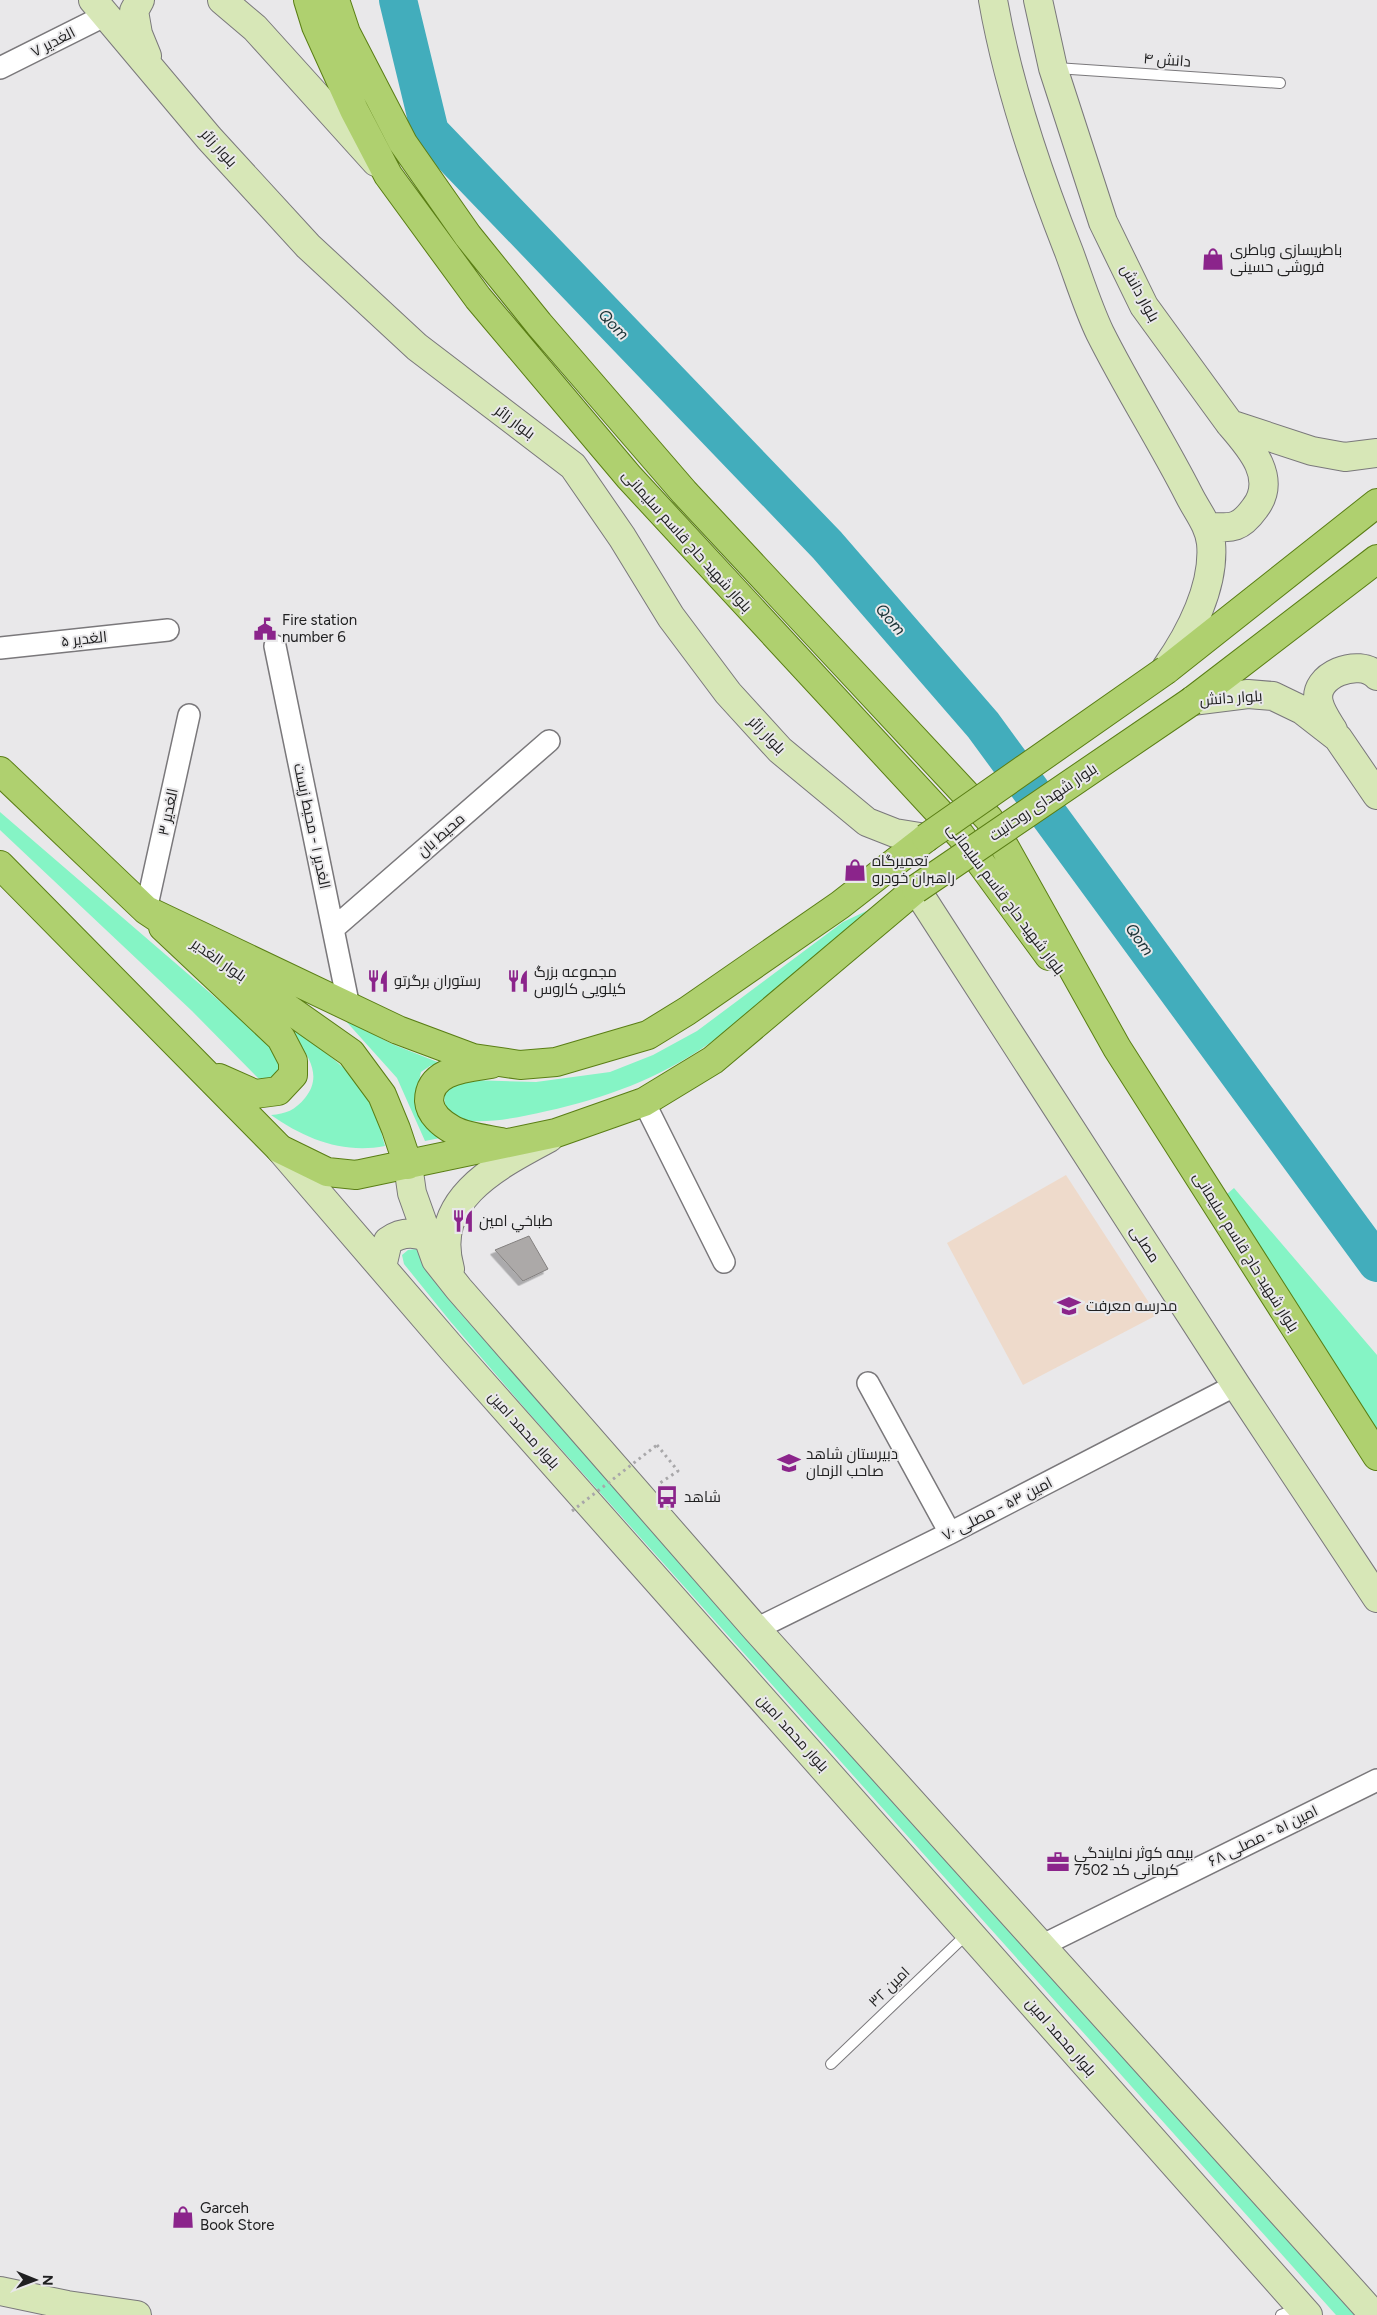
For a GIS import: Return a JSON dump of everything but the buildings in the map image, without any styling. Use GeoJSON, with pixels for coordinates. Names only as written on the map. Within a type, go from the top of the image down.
{"type":"FeatureCollection","features":[{"type":"Feature","properties":{"kind":"main road"},"geometry":{"type":"LineString","coordinates":[[140,0],[134,12],[138,34],[154,71]]}},
{"type":"Feature","properties":{"kind":"main road"},"geometry":{"type":"LineString","coordinates":[[222,0],[255,28],[388,175]]}},
{"type":"Feature","properties":{"kind":"main road","name":"بلوار شهید حاج قاسم سلیمانی"},"geometry":{"type":"LineString","coordinates":[[308,0],[316,26],[354,110],[388,175],[478,298],[629,478],[961,836],[1116,1048],[1377,1456]]}},
{"type":"Feature","properties":{"kind":"main road","name":"بلوار شهید حاج قاسم سلیمانی"},"geometry":{"type":"LineString","coordinates":[[335,0],[346,32],[403,143],[468,236],[539,324],[684,492],[989,819],[1116,1048]]}},
{"type":"Feature","properties":{"kind":"main road"},"geometry":{"type":"LineString","coordinates":[[993,0],[1002,48],[1028,139],[1059,228],[1099,331],[1132,394],[1167,452],[1209,536],[1207,582],[1198,614],[1181,647],[1166,670]]}},
{"type":"Feature","properties":{"kind":"main road","name":"بلوار دانش"},"geometry":{"type":"LineString","coordinates":[[1038,0],[1052,68],[1103,222],[1144,306],[1230,424],[1250,446],[1262,470],[1264,490],[1260,501],[1243,522],[1209,536]]}},
{"type":"Feature","properties":{"kind":"main road","name":"بلوار زائر"},"geometry":{"type":"LineString","coordinates":[[100,8],[210,138],[308,246],[417,347],[573,466],[622,538],[671,617],[728,693],[780,750],[867,822],[895,833],[926,838]]}},
{"type":"Feature","properties":{"kind":"main road"},"geometry":{"type":"LineString","coordinates":[[1230,424],[1320,452],[1345,457],[1377,453]]}},
{"type":"Feature","properties":{"kind":"main road"},"geometry":{"type":"LineString","coordinates":[[146,910],[398,1030],[473,1058],[520,1065],[556,1062],[648,1035],[688,1011],[840,905],[926,838],[1166,670],[1377,503]]}},
{"type":"Feature","properties":{"kind":"main road","name":"بلوار شهدای روحانیت"},"geometry":{"type":"LineString","coordinates":[[193,1060],[280,1149],[327,1172],[356,1174],[508,1144],[556,1133],[644,1102],[713,1060],[916,889],[1192,701],[1377,559]]}},
{"type":"Feature","properties":{"kind":"main road"},"geometry":{"type":"LineString","coordinates":[[1338,738],[1318,701],[1320,687],[1329,676],[1346,669],[1370,670],[1377,676]]}},
{"type":"Feature","properties":{"kind":"main road","name":"بلوار دانش"},"geometry":{"type":"LineString","coordinates":[[1192,701],[1248,694],[1273,696],[1302,710],[1338,738],[1377,795]]}},
{"type":"Feature","properties":{"kind":"main road","name":"بلوار الغدیر"},"geometry":{"type":"LineString","coordinates":[[0,772],[146,910],[351,1053],[382,1094],[408,1165]]}},
{"type":"Feature","properties":{"kind":"main road"},"geometry":{"type":"LineString","coordinates":[[0,865],[193,1060],[225,1083],[255,1094],[278,1091],[293,1075],[293,1060],[281,1038],[146,910]]}},
{"type":"Feature","properties":{"kind":"main road","name":"مصلی"},"geometry":{"type":"LineString","coordinates":[[916,889],[1236,1385],[1377,1598]]}},
{"type":"Feature","properties":{"kind":"main road"},"geometry":{"type":"LineString","coordinates":[[500,1062],[465,1068],[448,1073],[437,1080],[429,1090],[430,1107],[438,1120],[454,1130],[508,1144]]}},
{"type":"Feature","properties":{"kind":"main road"},"geometry":{"type":"LineString","coordinates":[[459,1289],[452,1277],[447,1260],[445,1240],[450,1218],[462,1199],[480,1180],[507,1161],[556,1133]]}},
{"type":"Feature","properties":{"kind":"main road","name":"بلوار محمد امین"},"geometry":{"type":"LineString","coordinates":[[280,1149],[453,1350],[969,1932],[1297,2313]]}},
{"type":"Feature","properties":{"kind":"main road"},"geometry":{"type":"LineString","coordinates":[[408,1165],[412,1193],[436,1260],[459,1289],[756,1629],[1374,2315]]}},
{"type":"Feature","properties":{"kind":"main road"},"geometry":{"type":"LineString","coordinates":[[382,1267],[388,1241],[397,1234],[417,1233],[428,1238]]}},
{"type":"Feature","properties":{"kind":"main road"},"geometry":{"type":"LineString","coordinates":[[0,2291],[67,2305],[137,2315]]}},
{"type":"Feature","properties":{"kind":"street","name":"الغدیر ۷"},"geometry":{"type":"LineString","coordinates":[[0,68],[100,8]]}},
{"type":"Feature","properties":{"kind":"street","name":"الغدیر ۵"},"geometry":{"type":"LineString","coordinates":[[0,648],[168,630]]}},
{"type":"Feature","properties":{"kind":"street","name":"الغدیر ۱ - محیط زیست"},"geometry":{"type":"LineString","coordinates":[[275,646],[349,1007]]}},
{"type":"Feature","properties":{"kind":"street","name":"الغدیر ۳"},"geometry":{"type":"LineString","coordinates":[[146,910],[189,715]]}},
{"type":"Feature","properties":{"kind":"street","name":"محیط بان"},"geometry":{"type":"LineString","coordinates":[[333,929],[549,741]]}},
{"type":"Feature","properties":{"kind":"street"},"geometry":{"type":"LineString","coordinates":[[644,1102],[724,1262]]}},
{"type":"Feature","properties":{"kind":"street"},"geometry":{"type":"LineString","coordinates":[[868,1383],[950,1533]]}},
{"type":"Feature","properties":{"kind":"street","name":"امین ۵۳ - مصلی ۷۰"},"geometry":{"type":"LineString","coordinates":[[756,1629],[950,1533],[1236,1385]]}},
{"type":"Feature","properties":{"kind":"street","name":"امین ۵۱ - مصلی ۶۸"},"geometry":{"type":"LineString","coordinates":[[1041,1946],[1377,1780]]}},
{"type":"Feature","properties":{"kind":"lane","name":"دانش ۴"},"geometry":{"type":"LineString","coordinates":[[1052,68],[1280,83]]}},
{"type":"Feature","properties":{"kind":"lane","name":"امین ۳۲"},"geometry":{"type":"LineString","coordinates":[[831,2064],[969,1932]]}},
{"type":"Feature","properties":{"kind":"path"},"geometry":{"type":"LineString","coordinates":[[572,1511],[657,1445],[678,1471]]}},
{"type":"Feature","properties":{"kind":"shaded area"},"geometry":{"type":"Polygon","coordinates":[[[1066,1175],[1157,1315],[1023,1385],[947,1243],[1066,1175]]]}},
{"type":"Feature","properties":{"kind":"green space"},"geometry":{"type":"Polygon","coordinates":[[[0,812],[267,1042],[277,1053],[282,1064],[276,1078],[267,1081],[258,1078],[192,1011],[0,830],[0,812]]]}},
{"type":"Feature","properties":{"kind":"green space"},"geometry":{"type":"Polygon","coordinates":[[[877,906],[729,1029],[670,1068],[610,1094],[568,1106],[512,1118],[466,1121],[454,1119],[446,1109],[444,1097],[455,1084],[471,1080],[536,1082],[610,1072],[653,1055],[697,1031],[843,922],[877,906]]]}},
{"type":"Feature","properties":{"kind":"green space"},"geometry":{"type":"Polygon","coordinates":[[[269,1014],[312,1043],[353,1077],[372,1105],[385,1146],[354,1148],[325,1143],[297,1131],[271,1115],[290,1111],[301,1102],[312,1086],[313,1074],[311,1063],[305,1052],[269,1014]]]}},
{"type":"Feature","properties":{"kind":"green space"},"geometry":{"type":"Polygon","coordinates":[[[344,1019],[392,1044],[440,1063],[430,1066],[421,1072],[417,1090],[455,1135],[425,1141],[397,1078],[344,1019]]]}},
{"type":"Feature","properties":{"kind":"green space"},"geometry":{"type":"Polygon","coordinates":[[[1234,1188],[1377,1355],[1377,1442],[1220,1200],[1234,1188]]]}},
{"type":"Feature","properties":{"kind":"green space"},"geometry":{"type":"Polygon","coordinates":[[[416,1249],[459,1312],[571,1434],[1356,2315],[1336,2315],[528,1412],[404,1264],[402,1255],[408,1250],[416,1249]]]}},
{"type":"Feature","properties":{"kind":"waterway","name":"Qom"},"geometry":{"type":"LineString","coordinates":[[398,0],[430,132],[827,545],[983,725],[1377,1263]]}},
{"type":"Feature","properties":{"kind":"place","name":"باطریسازی وباطری فروشی حسینی"},"geometry":{"type":"Point","coordinates":[1213,259]}},
{"type":"Feature","properties":{"kind":"place","name":"Fire station number 6"},"geometry":{"type":"Point","coordinates":[265,629]}},
{"type":"Feature","properties":{"kind":"place","name":"تعمیرگاه راهبران خودرو"},"geometry":{"type":"Point","coordinates":[855,870]}},
{"type":"Feature","properties":{"kind":"place","name":"رستوران برگرتو"},"geometry":{"type":"Point","coordinates":[378,981]}},
{"type":"Feature","properties":{"kind":"place","name":"مجموعه بزرگ کیلویی کاروس"},"geometry":{"type":"Point","coordinates":[518,981]}},
{"type":"Feature","properties":{"kind":"place","name":"طباخي امين"},"geometry":{"type":"Point","coordinates":[463,1221]}},
{"type":"Feature","properties":{"kind":"place","name":"مدرسه معرفت"},"geometry":{"type":"Point","coordinates":[1069,1306]}},
{"type":"Feature","properties":{"kind":"place","name":"دبیرستان شاهد صاحب الزمان"},"geometry":{"type":"Point","coordinates":[789,1463]}},
{"type":"Feature","properties":{"kind":"place","name":"شاهد"},"geometry":{"type":"Point","coordinates":[667,1497]}},
{"type":"Feature","properties":{"kind":"place","name":"بیمه کوثر نمایندگی کرمانی کد 7502"},"geometry":{"type":"Point","coordinates":[1058,1862]}},
{"type":"Feature","properties":{"kind":"place","name":"Garceh Book Store"},"geometry":{"type":"Point","coordinates":[183,2217]}}]}
